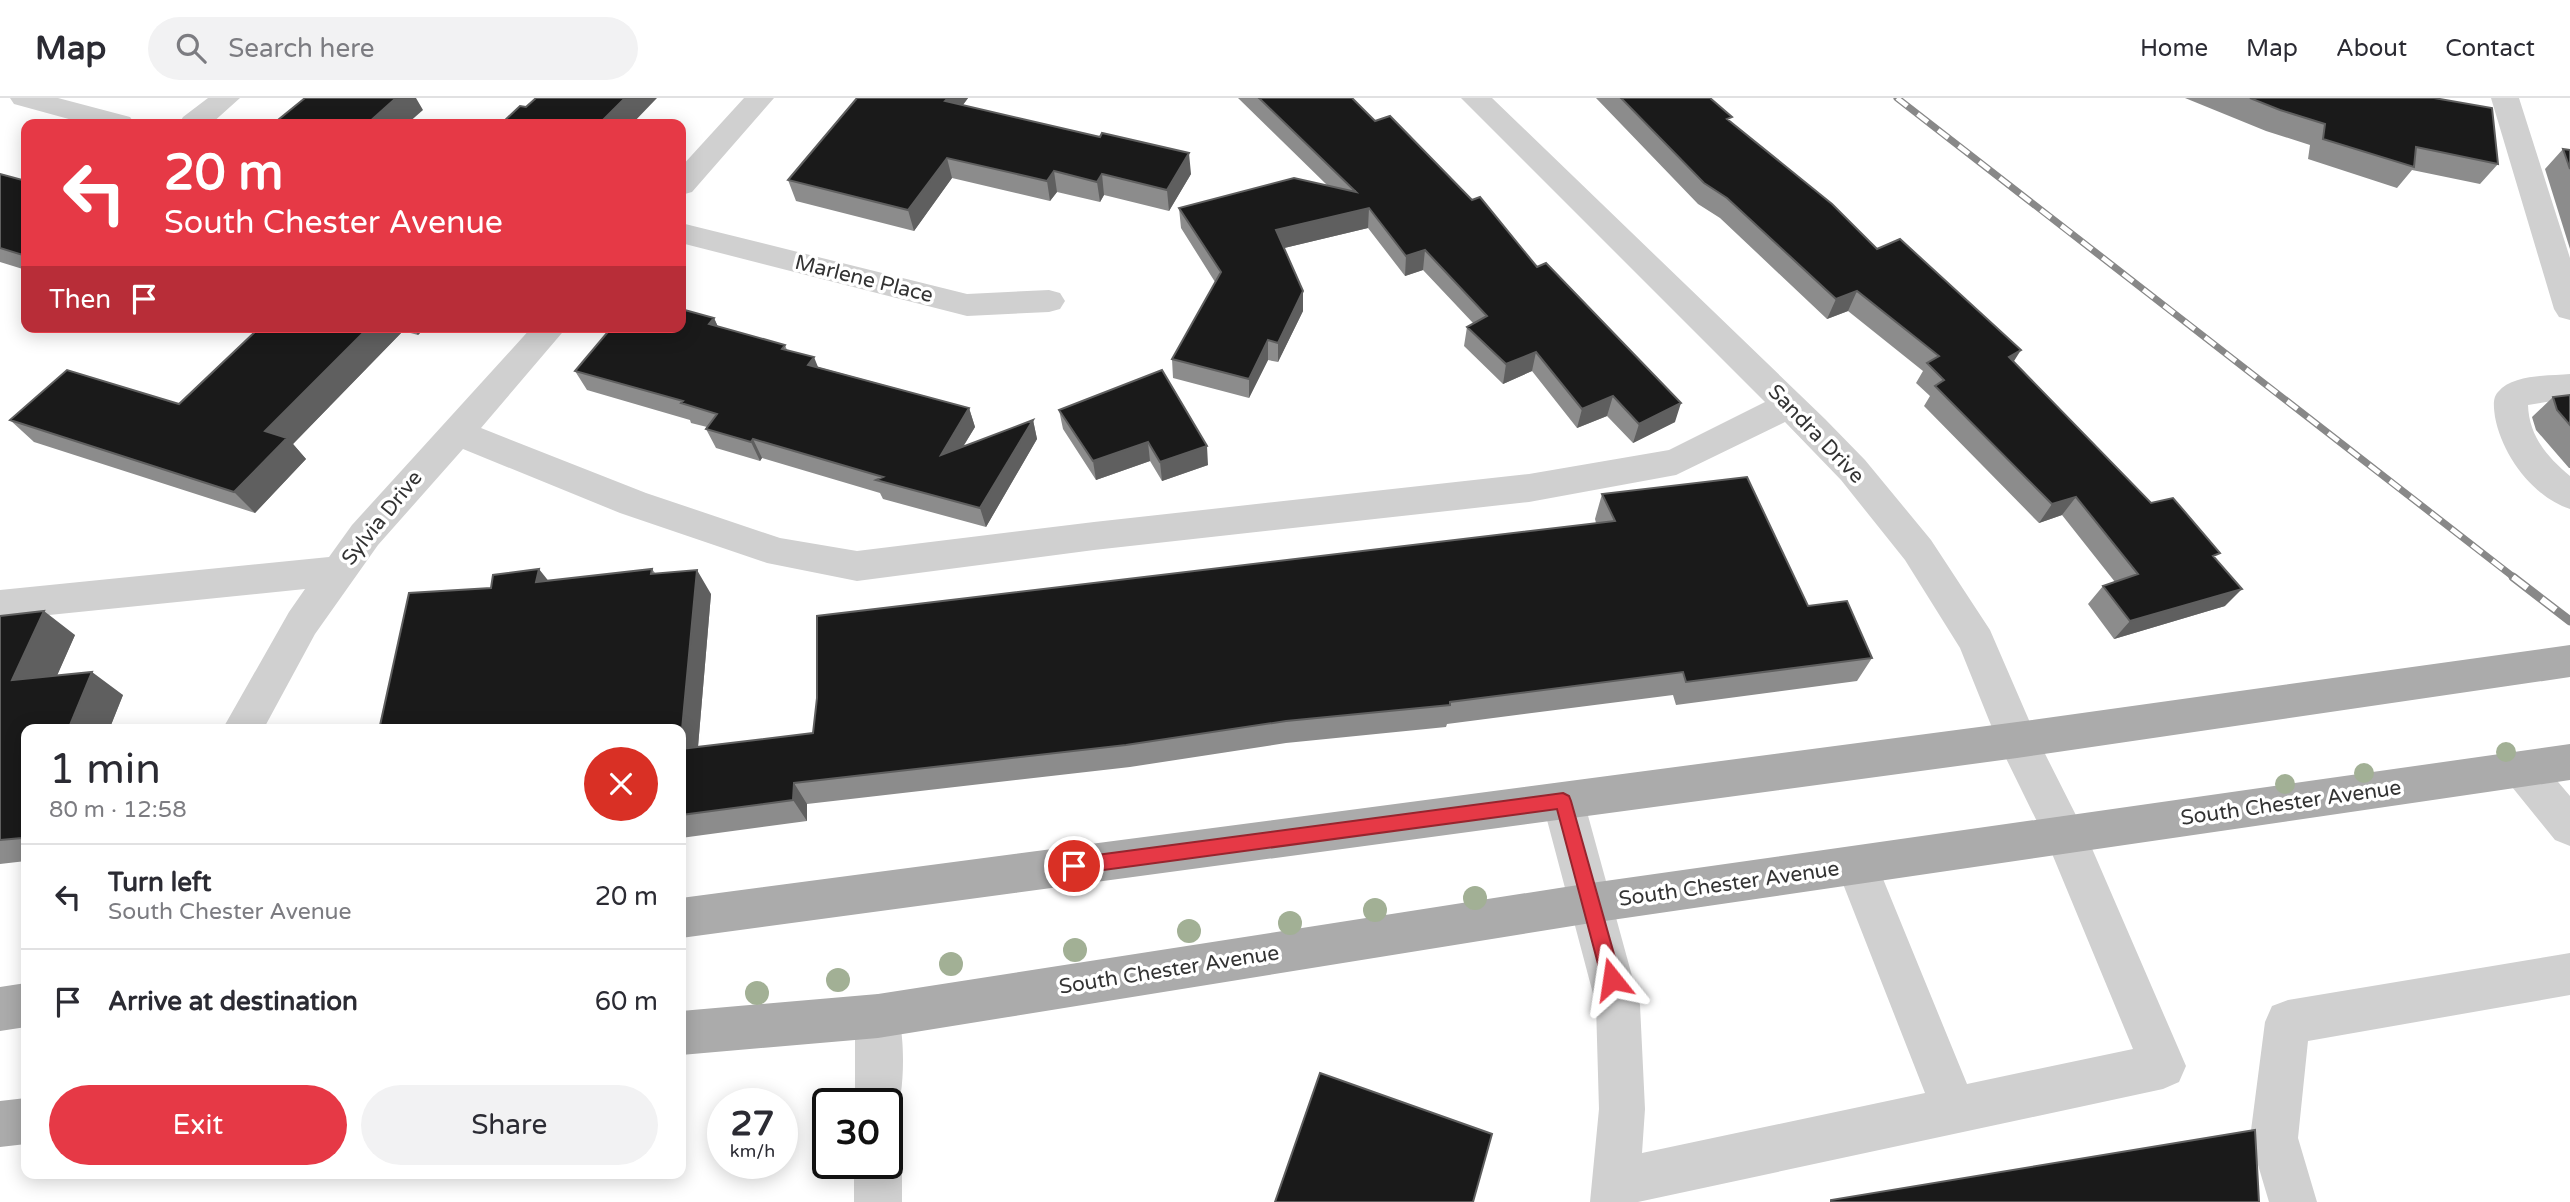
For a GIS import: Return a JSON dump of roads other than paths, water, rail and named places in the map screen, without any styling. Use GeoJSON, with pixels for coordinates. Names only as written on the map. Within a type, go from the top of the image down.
{"type":"FeatureCollection","features":[{"type":"Feature","properties":{"kind":"main road"},"geometry":{"type":"LineString","coordinates":[[686,917],[2017,740],[2570,662]]}},
{"type":"Feature","properties":{"kind":"main road","name":"South Chester Avenue"},"geometry":{"type":"LineString","coordinates":[[686,1033],[878,1016],[1591,903],[2066,837],[2570,762]]}},
{"type":"Feature","properties":{"kind":"main road"},"geometry":{"type":"LineString","coordinates":[[0,1009],[21,1006]]}},
{"type":"Feature","properties":{"kind":"main road"},"geometry":{"type":"LineString","coordinates":[[0,1125],[21,1122]]}},
{"type":"Feature","properties":{"kind":"street"},"geometry":{"type":"LineString","coordinates":[[24,98],[102,119]]}},
{"type":"Feature","properties":{"kind":"street"},"geometry":{"type":"LineString","coordinates":[[199,119],[226,98]]}},
{"type":"Feature","properties":{"kind":"street"},"geometry":{"type":"LineString","coordinates":[[686,179],[760,98]]}},
{"type":"Feature","properties":{"kind":"street","name":"Sandra Drive"},"geometry":{"type":"LineString","coordinates":[[1475,98],[1853,470],[1918,550],[1976,641],[2017,740],[2066,837],[2163,1066],[1955,1111]]}},
{"type":"Feature","properties":{"kind":"street"},"geometry":{"type":"LineString","coordinates":[[2505,98],[2570,309]]}},
{"type":"Feature","properties":{"kind":"street","name":"Marlene Place"},"geometry":{"type":"LineString","coordinates":[[686,234],[967,305],[1049,301]]}},
{"type":"Feature","properties":{"kind":"street","name":"Sylvia Drive"},"geometry":{"type":"LineString","coordinates":[[245,724],[302,623],[365,535],[546,333]]}},
{"type":"Feature","properties":{"kind":"street"},"geometry":{"type":"LineString","coordinates":[[2570,386],[2527,391],[2511,399],[2510,418],[2522,446],[2552,483],[2570,495]]}},
{"type":"Feature","properties":{"kind":"street"},"geometry":{"type":"LineString","coordinates":[[456,432],[633,503],[768,549],[857,566],[1094,536],[1529,488],[1675,462],[1789,405]]}},
{"type":"Feature","properties":{"kind":"street"},"geometry":{"type":"LineString","coordinates":[[0,605],[339,571]]}},
{"type":"Feature","properties":{"kind":"street"},"geometry":{"type":"LineString","coordinates":[[2522,769],[2570,827]]}},
{"type":"Feature","properties":{"kind":"street"},"geometry":{"type":"LineString","coordinates":[[1563,801],[1618,1004],[1622,1109],[1615,1192],[1955,1111],[1857,866]]}},
{"type":"Feature","properties":{"kind":"street"},"geometry":{"type":"LineString","coordinates":[[2293,1202],[2274,1138],[2288,1022],[2570,974]]}},
{"type":"Feature","properties":{"kind":"street"},"geometry":{"type":"LineString","coordinates":[[878,1016],[878,1088]]}},
{"type":"Feature","properties":{"kind":"street"},"geometry":{"type":"LineString","coordinates":[[878,1179],[878,1202]]}},
{"type":"Feature","properties":{"kind":"railway"},"geometry":{"type":"LineString","coordinates":[[1897,98],[2516,579]]}},
{"type":"Feature","properties":{"kind":"railway"},"geometry":{"type":"LineString","coordinates":[[2513,577],[2570,621]]}}]}
